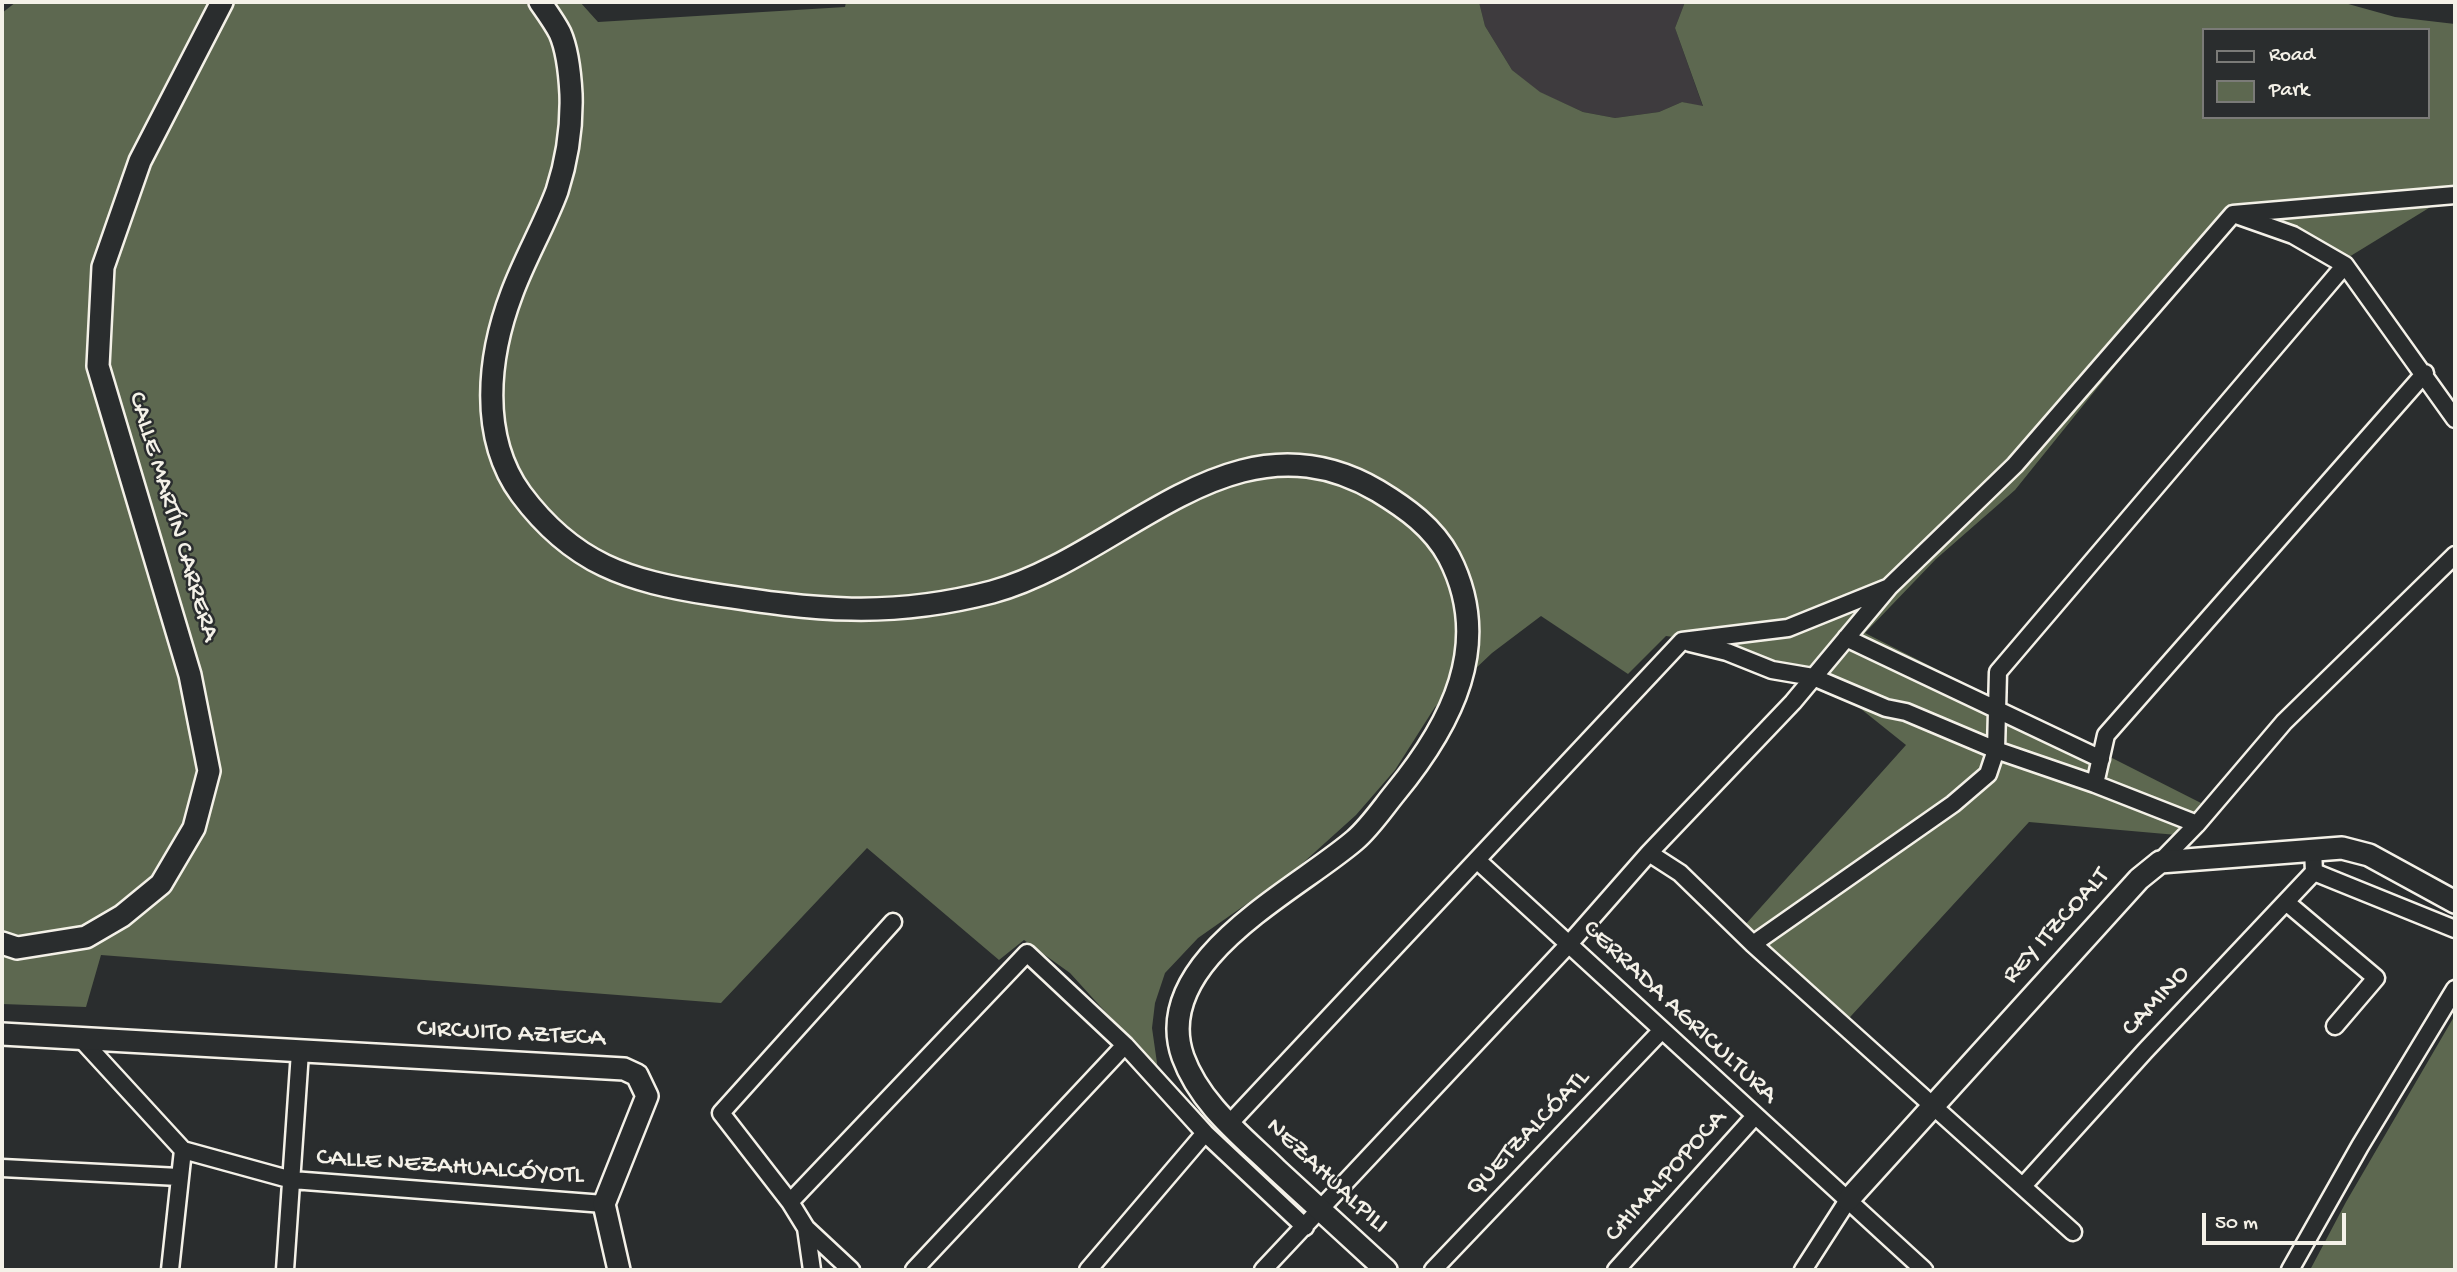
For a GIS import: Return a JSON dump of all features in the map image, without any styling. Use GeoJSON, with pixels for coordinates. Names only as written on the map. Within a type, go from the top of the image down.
{"type":"FeatureCollection","features":[{"type":"Feature","properties":{"kind":"street","name":"CALLE MARTÍN CARRERA"},"geometry":{"type":"LineString","coordinates":[[2,943],[17,948],[86,937],[122,916],[162,884],[194,828],[209,771],[190,675],[98,366],[103,267],[140,161],[222,2]]}},
{"type":"Feature","properties":{"kind":"street"},"geometry":{"type":"LineString","coordinates":[[540,2],[562,37],[570,78],[572,125],[558,188],[510,297],[491,376],[493,432],[517,489],[563,542],[622,575],[691,591],[797,607],[862,612],[936,605],[1000,590],[1080,554],[1206,480],[1259,465],[1311,467],[1365,483],[1414,512],[1447,553],[1467,600],[1467,642],[1463,678],[1431,750],[1360,837],[1211,952],[1189,983],[1180,1016],[1180,1049],[1195,1087],[1228,1124],[1682,641],[1788,628],[1889,587]]}},
{"type":"Feature","properties":{"kind":"street"},"geometry":{"type":"LineString","coordinates":[[1264,1270],[1569,944],[1649,853],[1793,702],[1889,587],[2015,466],[2233,214],[2455,195]]}},
{"type":"Feature","properties":{"kind":"street"},"geometry":{"type":"LineString","coordinates":[[2233,214],[2293,235],[2345,265],[2455,419]]}},
{"type":"Feature","properties":{"kind":"street"},"geometry":{"type":"LineString","coordinates":[[1753,944],[1953,804],[1988,774],[1996,750],[1998,671],[2345,265]]}},
{"type":"Feature","properties":{"kind":"street"},"geometry":{"type":"LineString","coordinates":[[2095,784],[2106,735],[2424,373]]}},
{"type":"Feature","properties":{"kind":"street"},"geometry":{"type":"LineString","coordinates":[[2160,862],[2197,824],[2284,722],[2455,555]]}},
{"type":"Feature","properties":{"kind":"street"},"geometry":{"type":"LineString","coordinates":[[1846,638],[1997,707],[2101,759]]}},
{"type":"Feature","properties":{"kind":"street"},"geometry":{"type":"LineString","coordinates":[[1682,641],[1727,652],[1772,670],[1813,677],[1886,708],[1941,725],[1996,750],[2095,784],[2197,824]]}},
{"type":"Feature","properties":{"kind":"street"},"geometry":{"type":"LineString","coordinates":[[2160,862],[2342,848],[2369,855],[2455,902]]}},
{"type":"Feature","properties":{"kind":"street"},"geometry":{"type":"LineString","coordinates":[[2313,849],[2314,872],[2455,929]]}},
{"type":"Feature","properties":{"kind":"street"},"geometry":{"type":"LineString","coordinates":[[1649,853],[1680,873],[1753,944],[2073,1232]]}},
{"type":"Feature","properties":{"kind":"street","name":"CERRADA AGRICULTURA"},"geometry":{"type":"LineString","coordinates":[[1478,861],[1924,1270]]}},
{"type":"Feature","properties":{"kind":"street","name":"REY ITZCOALT"},"geometry":{"type":"LineString","coordinates":[[1803,1270],[1848,1200],[1931,1105],[2139,879],[2160,862]]}},
{"type":"Feature","properties":{"kind":"street","name":"CAMINO"},"geometry":{"type":"LineString","coordinates":[[2023,1186],[2145,1051],[2314,872]]}},
{"type":"Feature","properties":{"kind":"street"},"geometry":{"type":"LineString","coordinates":[[2286,902],[2376,978],[2335,1026]]}},
{"type":"Feature","properties":{"kind":"street"},"geometry":{"type":"LineString","coordinates":[[851,1270],[806,1228],[790,1202],[721,1113],[893,922]]}},
{"type":"Feature","properties":{"kind":"street"},"geometry":{"type":"LineString","coordinates":[[790,1202],[1027,953],[1125,1045],[1205,1133],[1305,1227]]}},
{"type":"Feature","properties":{"kind":"street"},"geometry":{"type":"LineString","coordinates":[[2290,1270],[2360,1146],[2455,989]]}},
{"type":"Feature","properties":{"kind":"street","name":"QUETZALCÓATL"},"geometry":{"type":"LineString","coordinates":[[1433,1270],[1661,1031]]}},
{"type":"Feature","properties":{"kind":"street","name":"CIRCUITO AZTECA"},"geometry":{"type":"LineString","coordinates":[[2,1034],[624,1069],[637,1075],[647,1096],[604,1204]]}},
{"type":"Feature","properties":{"kind":"street"},"geometry":{"type":"LineString","coordinates":[[81,1039],[183,1150],[170,1270]]}},
{"type":"Feature","properties":{"kind":"street"},"geometry":{"type":"LineString","coordinates":[[914,1270],[1125,1045]]}},
{"type":"Feature","properties":{"kind":"street"},"geometry":{"type":"LineString","coordinates":[[285,1270],[300,1052]]}},
{"type":"Feature","properties":{"kind":"street","name":"CHIMALPOPOCA"},"geometry":{"type":"LineString","coordinates":[[1616,1270],[1755,1116]]}},
{"type":"Feature","properties":{"kind":"street","name":"NEZAHUALPILI"},"geometry":{"type":"LineString","coordinates":[[1228,1124],[1386,1270]]}},
{"type":"Feature","properties":{"kind":"street"},"geometry":{"type":"LineString","coordinates":[[1088,1270],[1205,1133]]}},
{"type":"Feature","properties":{"kind":"street","name":"CALLE NEZAHUALCÓYOTL"},"geometry":{"type":"LineString","coordinates":[[183,1150],[292,1180],[604,1204]]}},
{"type":"Feature","properties":{"kind":"street"},"geometry":{"type":"LineString","coordinates":[[2,1168],[179,1177]]}},
{"type":"Feature","properties":{"kind":"street"},"geometry":{"type":"LineString","coordinates":[[604,1204],[619,1270]]}},
{"type":"Feature","properties":{"kind":"street"},"geometry":{"type":"LineString","coordinates":[[806,1228],[812,1270]]}},
{"type":"Feature","properties":{"kind":"shaded area"},"geometry":{"type":"Polygon","coordinates":[[[1479,2],[1685,2],[1675,28],[1703,107],[1682,102],[1659,112],[1615,118],[1583,112],[1539,92],[1512,70],[1485,26],[1479,2]]]}},
{"type":"Feature","properties":{"kind":"green space"},"geometry":{"type":"Polygon","coordinates":[[[16,2],[580,2],[598,22],[845,7],[846,2],[1479,2],[1485,26],[1512,70],[1540,92],[1583,112],[1615,118],[1659,112],[1682,102],[1703,106],[1675,28],[1685,2],[2341,2],[2395,17],[2455,24],[2455,192],[2344,260],[2236,216],[2015,490],[1936,559],[1865,633],[2201,803],[2177,835],[2029,822],[1840,1028],[1736,935],[1906,745],[1821,677],[1731,645],[1666,636],[1628,674],[1541,616],[1492,653],[1435,707],[1395,770],[1356,815],[1295,870],[1198,938],[1165,973],[1155,1003],[1152,1028],[1158,1070],[1070,973],[1024,940],[999,960],[867,848],[721,1003],[101,955],[86,1007],[2,1004],[2,13],[16,2]]]}},
{"type":"Feature","properties":{"kind":"green space"},"geometry":{"type":"Polygon","coordinates":[[[2455,1015],[2455,1270],[2310,1270],[2346,1202],[2455,1015]]]}}]}
